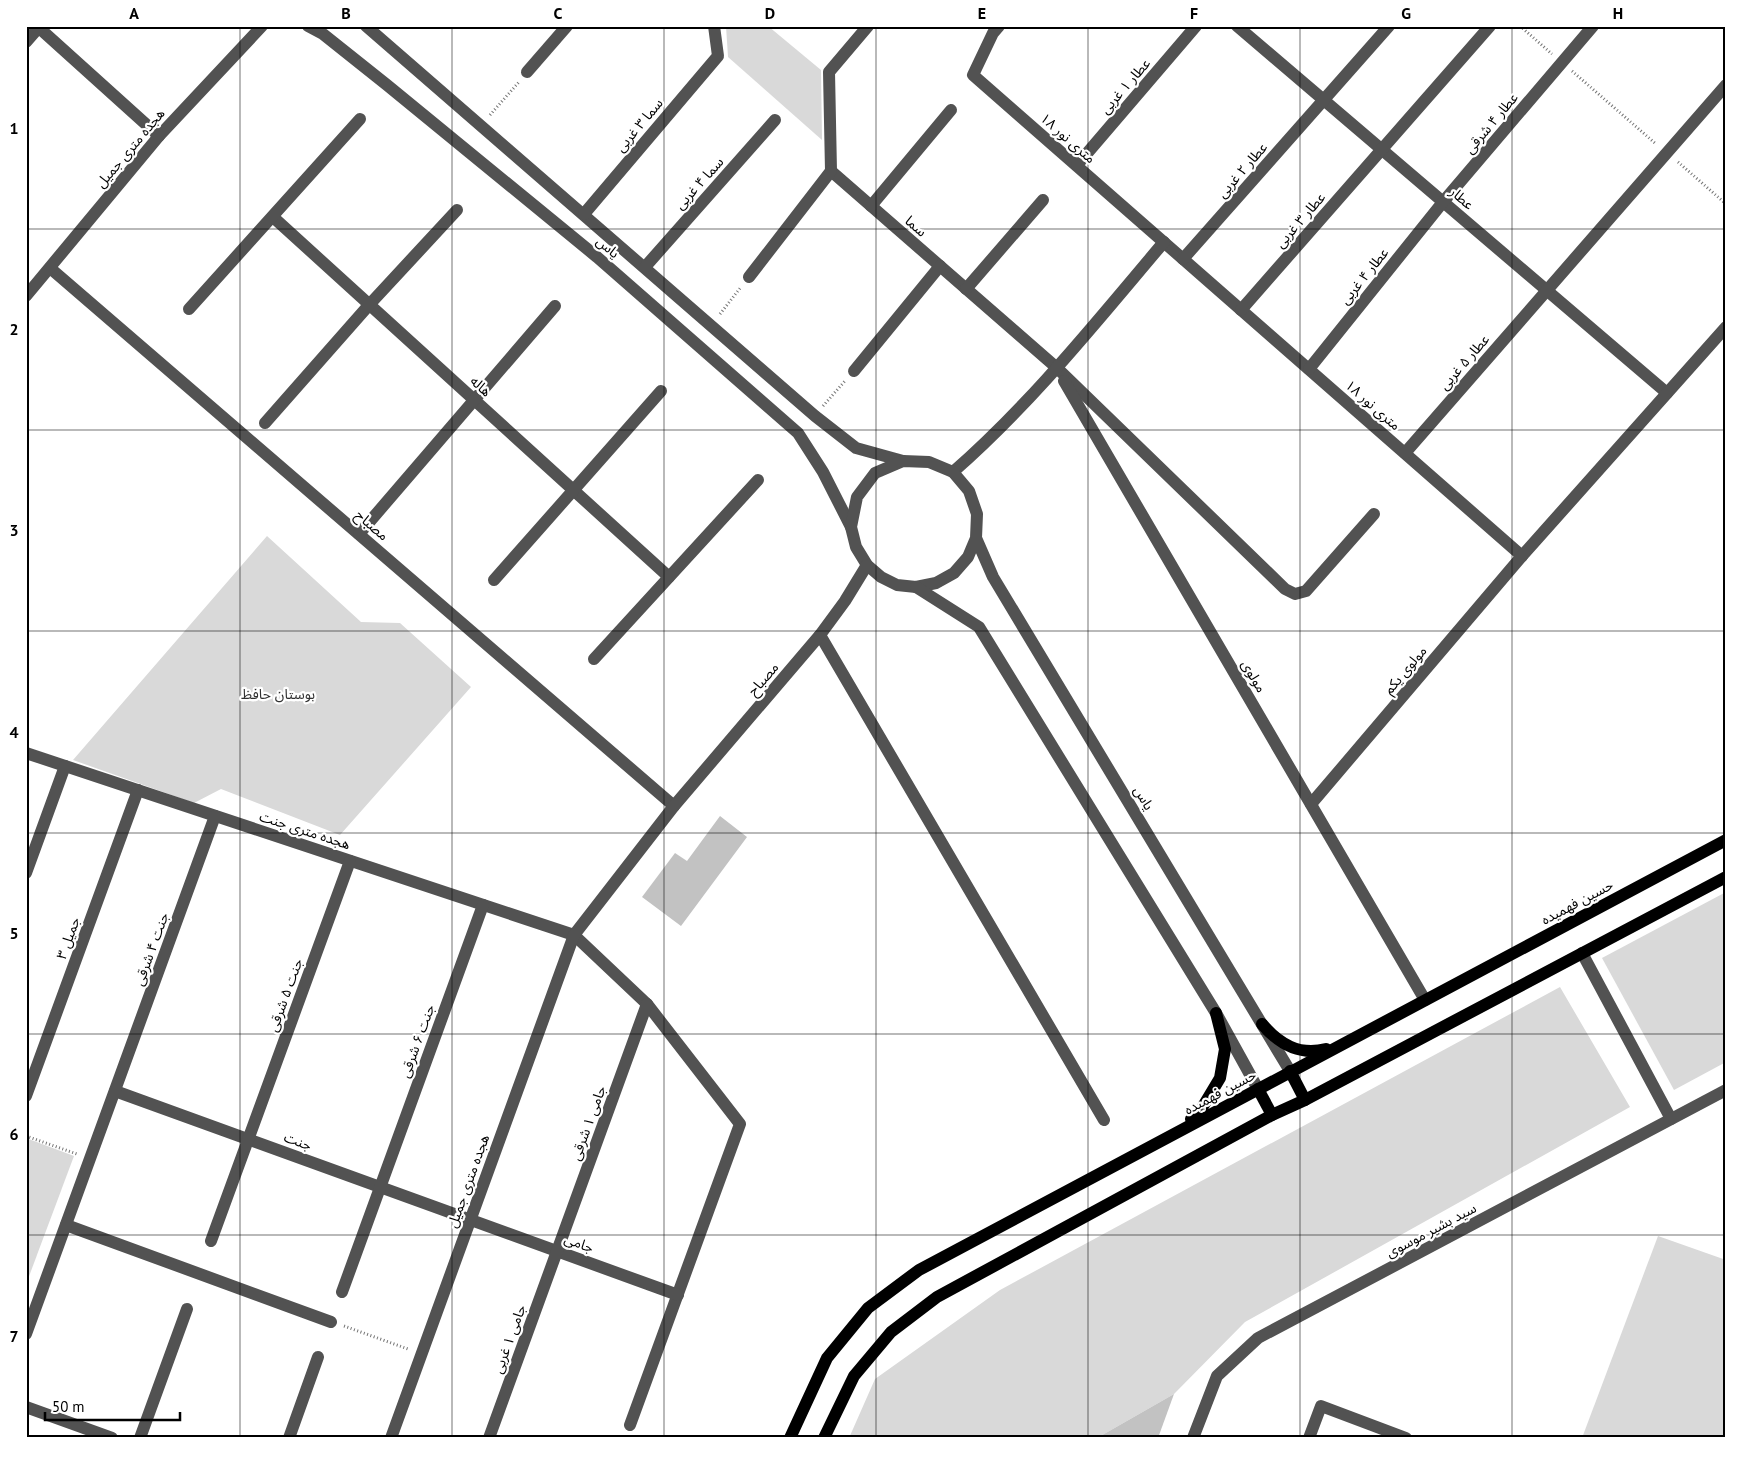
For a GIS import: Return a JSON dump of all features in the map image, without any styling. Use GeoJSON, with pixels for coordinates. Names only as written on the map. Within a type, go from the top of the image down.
{"type":"FeatureCollection","features":[{"type":"Feature","properties":{"kind":"main road","name":"حسین فهمیده"},"geometry":{"type":"LineString","coordinates":[[790,1438],[827,1358],[868,1308],[919,1270],[1726,840]]}},
{"type":"Feature","properties":{"kind":"main road"},"geometry":{"type":"LineString","coordinates":[[824,1438],[854,1376],[891,1332],[937,1297],[1272,1115],[1305,1100],[1726,876]]}},
{"type":"Feature","properties":{"kind":"main road"},"geometry":{"type":"LineString","coordinates":[[1177,1132],[1202,1108],[1220,1078],[1225,1049],[1216,1013]]}},
{"type":"Feature","properties":{"kind":"main road"},"geometry":{"type":"LineString","coordinates":[[1262,1024],[1272,1036],[1298,1050],[1314,1052],[1343,1044]]}},
{"type":"Feature","properties":{"kind":"main road"},"geometry":{"type":"LineString","coordinates":[[1290,1071],[1305,1100]]}},
{"type":"Feature","properties":{"kind":"main road"},"geometry":{"type":"LineString","coordinates":[[1258,1089],[1272,1115]]}},
{"type":"Feature","properties":{"kind":"street","name":"هجده متری جمیل"},"geometry":{"type":"LineString","coordinates":[[26,296],[158,136],[262,26]]}},
{"type":"Feature","properties":{"kind":"street","name":"یاس"},"geometry":{"type":"LineString","coordinates":[[308,26],[322,34],[387,84],[598,257],[798,434],[823,472],[851,527]]}},
{"type":"Feature","properties":{"kind":"street","name":"یاس"},"geometry":{"type":"LineString","coordinates":[[366,26],[815,416],[856,448],[903,461]]}},
{"type":"Feature","properties":{"kind":"street"},"geometry":{"type":"LineString","coordinates":[[528,72],[568,26]]}},
{"type":"Feature","properties":{"kind":"street","name":"سما ۳ غربی"},"geometry":{"type":"LineString","coordinates":[[584,214],[718,56],[714,26]]}},
{"type":"Feature","properties":{"kind":"street"},"geometry":{"type":"LineString","coordinates":[[749,277],[831,171],[828,72],[868,26]]}},
{"type":"Feature","properties":{"kind":"street","name":"۱۸ متری نور"},"geometry":{"type":"LineString","coordinates":[[999,26],[993,33],[973,74],[1522,556]]}},
{"type":"Feature","properties":{"kind":"street","name":"عطار ۱ غربی"},"geometry":{"type":"LineString","coordinates":[[1076,165],[1196,26]]}},
{"type":"Feature","properties":{"kind":"street","name":"عطار"},"geometry":{"type":"LineString","coordinates":[[1237,26],[1667,394]]}},
{"type":"Feature","properties":{"kind":"street","name":"عطار ۲ غربی"},"geometry":{"type":"LineString","coordinates":[[1184,259],[1389,26]]}},
{"type":"Feature","properties":{"kind":"street","name":"عطار ۳ غربی"},"geometry":{"type":"LineString","coordinates":[[1241,310],[1490,26]]}},
{"type":"Feature","properties":{"kind":"street","name":"عطار ۴ شرقی"},"geometry":{"type":"LineString","coordinates":[[1443,202],[1593,26]]}},
{"type":"Feature","properties":{"kind":"street"},"geometry":{"type":"LineString","coordinates":[[26,42],[38,27],[158,136]]}},
{"type":"Feature","properties":{"kind":"street","name":"عطار ۵ غربی"},"geometry":{"type":"LineString","coordinates":[[1405,453],[1726,86]]}},
{"type":"Feature","properties":{"kind":"street"},"geometry":{"type":"LineString","coordinates":[[871,206],[951,110]]}},
{"type":"Feature","properties":{"kind":"street"},"geometry":{"type":"LineString","coordinates":[[189,309],[360,119]]}},
{"type":"Feature","properties":{"kind":"street","name":"سما ۴ غربی"},"geometry":{"type":"LineString","coordinates":[[644,267],[776,120]]}},
{"type":"Feature","properties":{"kind":"street","name":"سما"},"geometry":{"type":"LineString","coordinates":[[831,171],[1057,368],[1285,589],[1295,594],[1306,591],[1374,514]]}},
{"type":"Feature","properties":{"kind":"street"},"geometry":{"type":"LineString","coordinates":[[966,289],[1043,200]]}},
{"type":"Feature","properties":{"kind":"street","name":"عطار ۴ غربی"},"geometry":{"type":"LineString","coordinates":[[1309,369],[1443,202]]}},
{"type":"Feature","properties":{"kind":"street"},"geometry":{"type":"LineString","coordinates":[[265,422],[457,210]]}},
{"type":"Feature","properties":{"kind":"street","name":"هاله"},"geometry":{"type":"LineString","coordinates":[[273,217],[669,577]]}},
{"type":"Feature","properties":{"kind":"street"},"geometry":{"type":"LineString","coordinates":[[952,472],[984,445],[1057,368],[1164,242]]}},
{"type":"Feature","properties":{"kind":"street"},"geometry":{"type":"LineString","coordinates":[[854,371],[940,266]]}},
{"type":"Feature","properties":{"kind":"street","name":"مصباح"},"geometry":{"type":"LineString","coordinates":[[50,268],[674,806]]}},
{"type":"Feature","properties":{"kind":"street"},"geometry":{"type":"LineString","coordinates":[[359,534],[555,306]]}},
{"type":"Feature","properties":{"kind":"street"},"geometry":{"type":"LineString","coordinates":[[1522,556],[1726,327]]}},
{"type":"Feature","properties":{"kind":"street","name":"مولوی"},"geometry":{"type":"LineString","coordinates":[[1057,368],[1425,1000]]}},
{"type":"Feature","properties":{"kind":"street"},"geometry":{"type":"LineString","coordinates":[[494,580],[661,391]]}},
{"type":"Feature","properties":{"kind":"street"},"geometry":{"type":"LineString","coordinates":[[903,461],[929,462],[952,472],[969,491],[977,514],[976,538],[968,557],[954,573],[936,583],[916,587],[898,585],[881,577],[866,565],[856,547],[851,527],[857,497],[876,474],[903,461]]}},
{"type":"Feature","properties":{"kind":"street"},"geometry":{"type":"LineString","coordinates":[[594,659],[758,480]]}},
{"type":"Feature","properties":{"kind":"street","name":"یاس"},"geometry":{"type":"LineString","coordinates":[[976,538],[993,577],[1290,1071]]}},
{"type":"Feature","properties":{"kind":"street","name":"مولوی یکم"},"geometry":{"type":"LineString","coordinates":[[1311,804],[1522,556]]}},
{"type":"Feature","properties":{"kind":"street","name":"مصباح"},"geometry":{"type":"LineString","coordinates":[[574,935],[674,806],[820,635],[845,601],[866,565]]}},
{"type":"Feature","properties":{"kind":"street"},"geometry":{"type":"LineString","coordinates":[[916,587],[979,626],[1216,1013],[1258,1089]]}},
{"type":"Feature","properties":{"kind":"street"},"geometry":{"type":"LineString","coordinates":[[820,635],[1104,1120]]}},
{"type":"Feature","properties":{"kind":"street","name":"هجده متری جنت"},"geometry":{"type":"LineString","coordinates":[[26,753],[574,935]]}},
{"type":"Feature","properties":{"kind":"street"},"geometry":{"type":"LineString","coordinates":[[26,873],[65,766]]}},
{"type":"Feature","properties":{"kind":"street","name":"جمیل ۳"},"geometry":{"type":"LineString","coordinates":[[26,1096],[138,790]]}},
{"type":"Feature","properties":{"kind":"street","name":"جنت ۴ شرقی"},"geometry":{"type":"LineString","coordinates":[[26,1334],[215,816]]}},
{"type":"Feature","properties":{"kind":"street","name":"جنت ۵ شرقی"},"geometry":{"type":"LineString","coordinates":[[211,1241],[350,861]]}},
{"type":"Feature","properties":{"kind":"street","name":"جنت ۶ شرقی"},"geometry":{"type":"LineString","coordinates":[[342,1292],[483,905]]}},
{"type":"Feature","properties":{"kind":"street","name":"هجده متری جمیل"},"geometry":{"type":"LineString","coordinates":[[391,1438],[574,935]]}},
{"type":"Feature","properties":{"kind":"street"},"geometry":{"type":"LineString","coordinates":[[574,935],[647,1004],[740,1124],[630,1426]]}},
{"type":"Feature","properties":{"kind":"street"},"geometry":{"type":"LineString","coordinates":[[1582,953],[1671,1119]]}},
{"type":"Feature","properties":{"kind":"street","name":"جامی ۱ شرقی"},"geometry":{"type":"LineString","coordinates":[[557,1251],[647,1004]]}},
{"type":"Feature","properties":{"kind":"street","name":"سید بشیر موسوی"},"geometry":{"type":"LineString","coordinates":[[1193,1438],[1217,1376],[1258,1338],[1726,1090]]}},
{"type":"Feature","properties":{"kind":"street","name":"جنت"},"geometry":{"type":"LineString","coordinates":[[115,1091],[470,1220]]}},
{"type":"Feature","properties":{"kind":"street","name":"جامی"},"geometry":{"type":"LineString","coordinates":[[470,1220],[678,1295]]}},
{"type":"Feature","properties":{"kind":"street"},"geometry":{"type":"LineString","coordinates":[[66,1225],[331,1322]]}},
{"type":"Feature","properties":{"kind":"street","name":"جامی ۱ غربی"},"geometry":{"type":"LineString","coordinates":[[489,1438],[557,1251]]}},
{"type":"Feature","properties":{"kind":"street"},"geometry":{"type":"LineString","coordinates":[[140,1438],[187,1308]]}},
{"type":"Feature","properties":{"kind":"street"},"geometry":{"type":"LineString","coordinates":[[289,1438],[318,1357]]}},
{"type":"Feature","properties":{"kind":"street"},"geometry":{"type":"LineString","coordinates":[[1309,1438],[1321,1406],[1406,1438]]}},
{"type":"Feature","properties":{"kind":"street"},"geometry":{"type":"LineString","coordinates":[[26,1407],[112,1438]]}},
{"type":"Feature","properties":{"kind":"path"},"geometry":{"type":"LineString","coordinates":[[1520,26],[1726,204]]}},
{"type":"Feature","properties":{"kind":"path"},"geometry":{"type":"LineString","coordinates":[[481,126],[528,72]]}},
{"type":"Feature","properties":{"kind":"path"},"geometry":{"type":"LineString","coordinates":[[711,326],[749,277]]}},
{"type":"Feature","properties":{"kind":"path"},"geometry":{"type":"LineString","coordinates":[[815,416],[854,371]]}},
{"type":"Feature","properties":{"kind":"path"},"geometry":{"type":"LineString","coordinates":[[26,1136],[90,1159]]}},
{"type":"Feature","properties":{"kind":"path"},"geometry":{"type":"LineString","coordinates":[[331,1322],[422,1354]]}},
{"type":"Feature","properties":{"kind":"green space"},"geometry":{"type":"Polygon","coordinates":[[[726,26],[768,26],[821,70],[822,140],[728,57],[726,26]]]}},
{"type":"Feature","properties":{"kind":"green space","name":"بوستان حافظ"},"geometry":{"type":"Polygon","coordinates":[[[267,536],[361,622],[400,623],[471,687],[340,835],[221,789],[194,803],[73,760],[267,536]]]}},
{"type":"Feature","properties":{"kind":"green space"},"geometry":{"type":"Polygon","coordinates":[[[1726,892],[1726,1062],[1674,1090],[1602,958],[1726,892]]]}},
{"type":"Feature","properties":{"kind":"green space"},"geometry":{"type":"Polygon","coordinates":[[[1560,987],[1630,1107],[1245,1322],[1174,1394],[1097,1438],[849,1438],[875,1379],[1000,1290],[1560,987]]]}},
{"type":"Feature","properties":{"kind":"green space"},"geometry":{"type":"Polygon","coordinates":[[[26,1138],[74,1156],[28,1279],[26,1278],[26,1138]]]}},
{"type":"Feature","properties":{"kind":"green space"},"geometry":{"type":"Polygon","coordinates":[[[1658,1236],[1726,1260],[1726,1438],[1582,1438],[1658,1236]]]}},
{"type":"Feature","properties":{"kind":"building"},"geometry":{"type":"Polygon","coordinates":[[[720,816],[747,837],[681,926],[642,897],[675,853],[687,861],[720,816]]]}},
{"type":"Feature","properties":{"kind":"building"},"geometry":{"type":"Polygon","coordinates":[[[1174,1394],[1158,1438],[1097,1438],[1174,1394]]]}}]}
